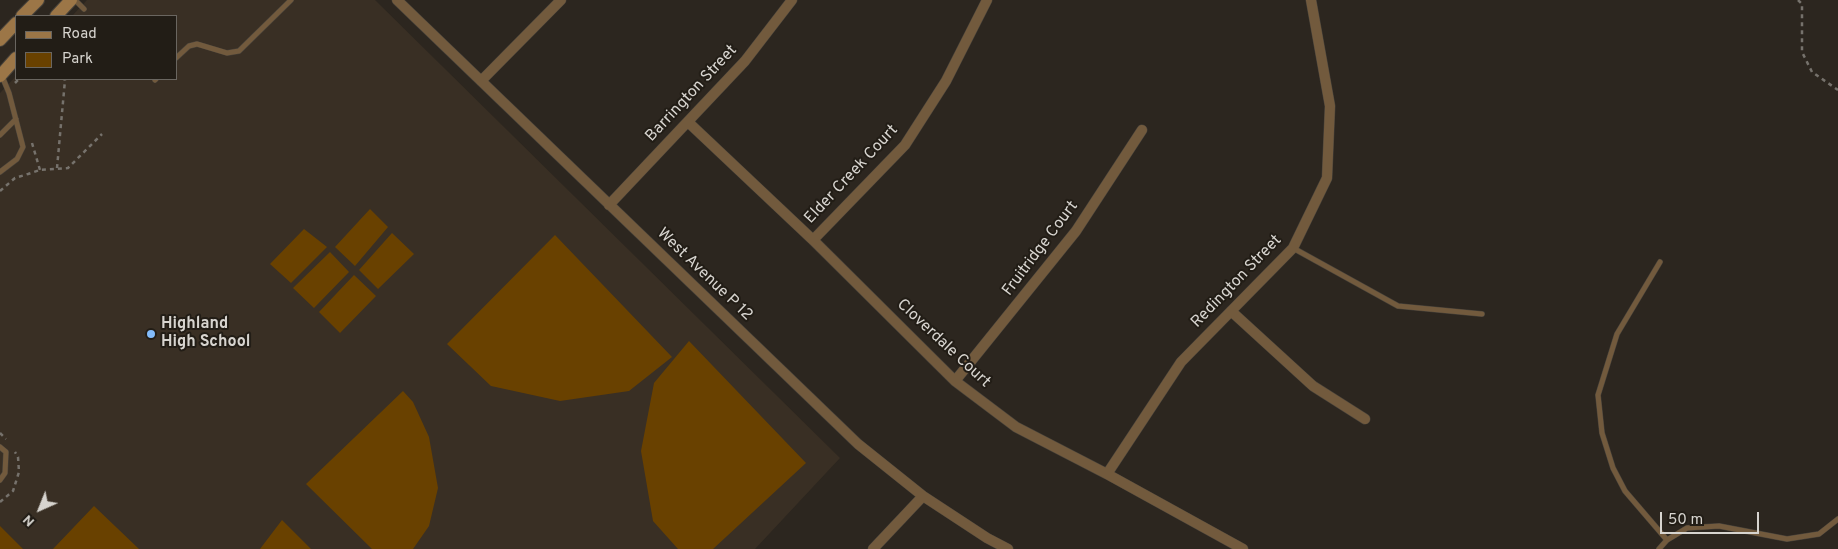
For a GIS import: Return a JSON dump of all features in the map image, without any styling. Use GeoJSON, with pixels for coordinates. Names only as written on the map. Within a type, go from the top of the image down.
{"type":"FeatureCollection","features":[{"type":"Feature","properties":{"kind":"main road"},"geometry":{"type":"LineString","coordinates":[[23,15],[38,0]]}},
{"type":"Feature","properties":{"kind":"main road"},"geometry":{"type":"LineString","coordinates":[[57,15],[71,0]]}},
{"type":"Feature","properties":{"kind":"main road"},"geometry":{"type":"LineString","coordinates":[[0,40],[15,24]]}},
{"type":"Feature","properties":{"kind":"main road"},"geometry":{"type":"LineString","coordinates":[[0,75],[15,59]]}},
{"type":"Feature","properties":{"kind":"street","name":"West Avenue P 12"},"geometry":{"type":"LineString","coordinates":[[397,0],[858,444],[923,496],[987,538],[1008,549]]}},
{"type":"Feature","properties":{"kind":"street"},"geometry":{"type":"LineString","coordinates":[[481,81],[561,0]]}},
{"type":"Feature","properties":{"kind":"street","name":"Barrington Street"},"geometry":{"type":"LineString","coordinates":[[609,205],[745,61],[792,0]]}},
{"type":"Feature","properties":{"kind":"street","name":"Elder Creek Court"},"geometry":{"type":"LineString","coordinates":[[813,240],[905,145],[946,81],[986,0]]}},
{"type":"Feature","properties":{"kind":"street","name":"Redington Street"},"geometry":{"type":"LineString","coordinates":[[1107,474],[1181,362],[1293,248],[1328,178],[1330,106],[1311,0]]}},
{"type":"Feature","properties":{"kind":"street","name":"Cloverdale Court"},"geometry":{"type":"LineString","coordinates":[[688,122],[813,240],[955,381],[1016,427],[1107,474],[1243,549]]}},
{"type":"Feature","properties":{"kind":"street","name":"Fruitridge Court"},"geometry":{"type":"LineString","coordinates":[[955,381],[1076,231],[1142,130]]}},
{"type":"Feature","properties":{"kind":"street"},"geometry":{"type":"LineString","coordinates":[[1231,311],[1313,386],[1365,419]]}},
{"type":"Feature","properties":{"kind":"street"},"geometry":{"type":"LineString","coordinates":[[873,549],[923,496]]}},
{"type":"Feature","properties":{"kind":"lane"},"geometry":{"type":"LineString","coordinates":[[75,0],[84,9]]}},
{"type":"Feature","properties":{"kind":"lane"},"geometry":{"type":"LineString","coordinates":[[178,56],[189,46],[197,44],[227,53],[239,51],[290,0]]}},
{"type":"Feature","properties":{"kind":"lane"},"geometry":{"type":"LineString","coordinates":[[0,75],[8,90],[23,147],[17,158],[0,172]]}},
{"type":"Feature","properties":{"kind":"lane"},"geometry":{"type":"LineString","coordinates":[[0,135],[16,118]]}},
{"type":"Feature","properties":{"kind":"lane"},"geometry":{"type":"LineString","coordinates":[[1293,248],[1398,306],[1482,314]]}},
{"type":"Feature","properties":{"kind":"lane"},"geometry":{"type":"LineString","coordinates":[[1660,262],[1617,334],[1598,394],[1603,437],[1613,468],[1625,491],[1667,540]]}},
{"type":"Feature","properties":{"kind":"lane"},"geometry":{"type":"LineString","coordinates":[[0,447],[6,452],[5,473],[0,480]]}},
{"type":"Feature","properties":{"kind":"lane"},"geometry":{"type":"LineString","coordinates":[[1659,549],[1667,540],[1688,528],[1719,526],[1787,539],[1819,534],[1838,519]]}},
{"type":"Feature","properties":{"kind":"path"},"geometry":{"type":"LineString","coordinates":[[1798,0],[1802,4],[1802,52],[1812,72],[1838,90]]}},
{"type":"Feature","properties":{"kind":"path"},"geometry":{"type":"LineString","coordinates":[[57,168],[66,80]]}},
{"type":"Feature","properties":{"kind":"path"},"geometry":{"type":"LineString","coordinates":[[0,191],[15,178],[40,170],[68,168],[102,134]]}},
{"type":"Feature","properties":{"kind":"shaded area"},"geometry":{"type":"Polygon","coordinates":[[[87,0],[375,0],[840,458],[755,549],[0,549],[0,93],[15,77],[15,80],[178,80],[178,15],[73,15],[87,0]]]}},
{"type":"Feature","properties":{"kind":"green space"},"geometry":{"type":"Polygon","coordinates":[[[370,209],[388,227],[355,266],[335,247],[370,209]]]}},
{"type":"Feature","properties":{"kind":"green space"},"geometry":{"type":"Polygon","coordinates":[[[304,229],[327,247],[291,283],[270,264],[304,229]]]}},
{"type":"Feature","properties":{"kind":"green space"},"geometry":{"type":"Polygon","coordinates":[[[392,233],[414,254],[378,289],[359,270],[392,233]]]}},
{"type":"Feature","properties":{"kind":"green space"},"geometry":{"type":"Polygon","coordinates":[[[555,235],[672,357],[629,391],[560,401],[491,386],[447,344],[555,235]]]}},
{"type":"Feature","properties":{"kind":"green space"},"geometry":{"type":"Polygon","coordinates":[[[330,252],[349,272],[314,308],[293,288],[330,252]]]}},
{"type":"Feature","properties":{"kind":"green space"},"geometry":{"type":"Polygon","coordinates":[[[354,275],[376,296],[340,333],[319,312],[354,275]]]}},
{"type":"Feature","properties":{"kind":"green space"},"geometry":{"type":"Polygon","coordinates":[[[689,341],[806,463],[713,549],[678,549],[653,521],[641,451],[654,383],[689,341]]]}},
{"type":"Feature","properties":{"kind":"green space"},"geometry":{"type":"Polygon","coordinates":[[[403,391],[413,402],[429,437],[438,488],[429,526],[413,549],[372,549],[306,484],[403,391]]]}},
{"type":"Feature","properties":{"kind":"green space"},"geometry":{"type":"Polygon","coordinates":[[[94,506],[139,549],[53,549],[94,506]]]}},
{"type":"Feature","properties":{"kind":"green space"},"geometry":{"type":"Polygon","coordinates":[[[282,520],[311,549],[260,549],[282,520]]]}},
{"type":"Feature","properties":{"kind":"green space"},"geometry":{"type":"Polygon","coordinates":[[[0,526],[23,549],[0,549],[0,526]]]}},
{"type":"Feature","properties":{"kind":"place","name":"Highland High School"},"geometry":{"type":"Point","coordinates":[151,334]}}]}
